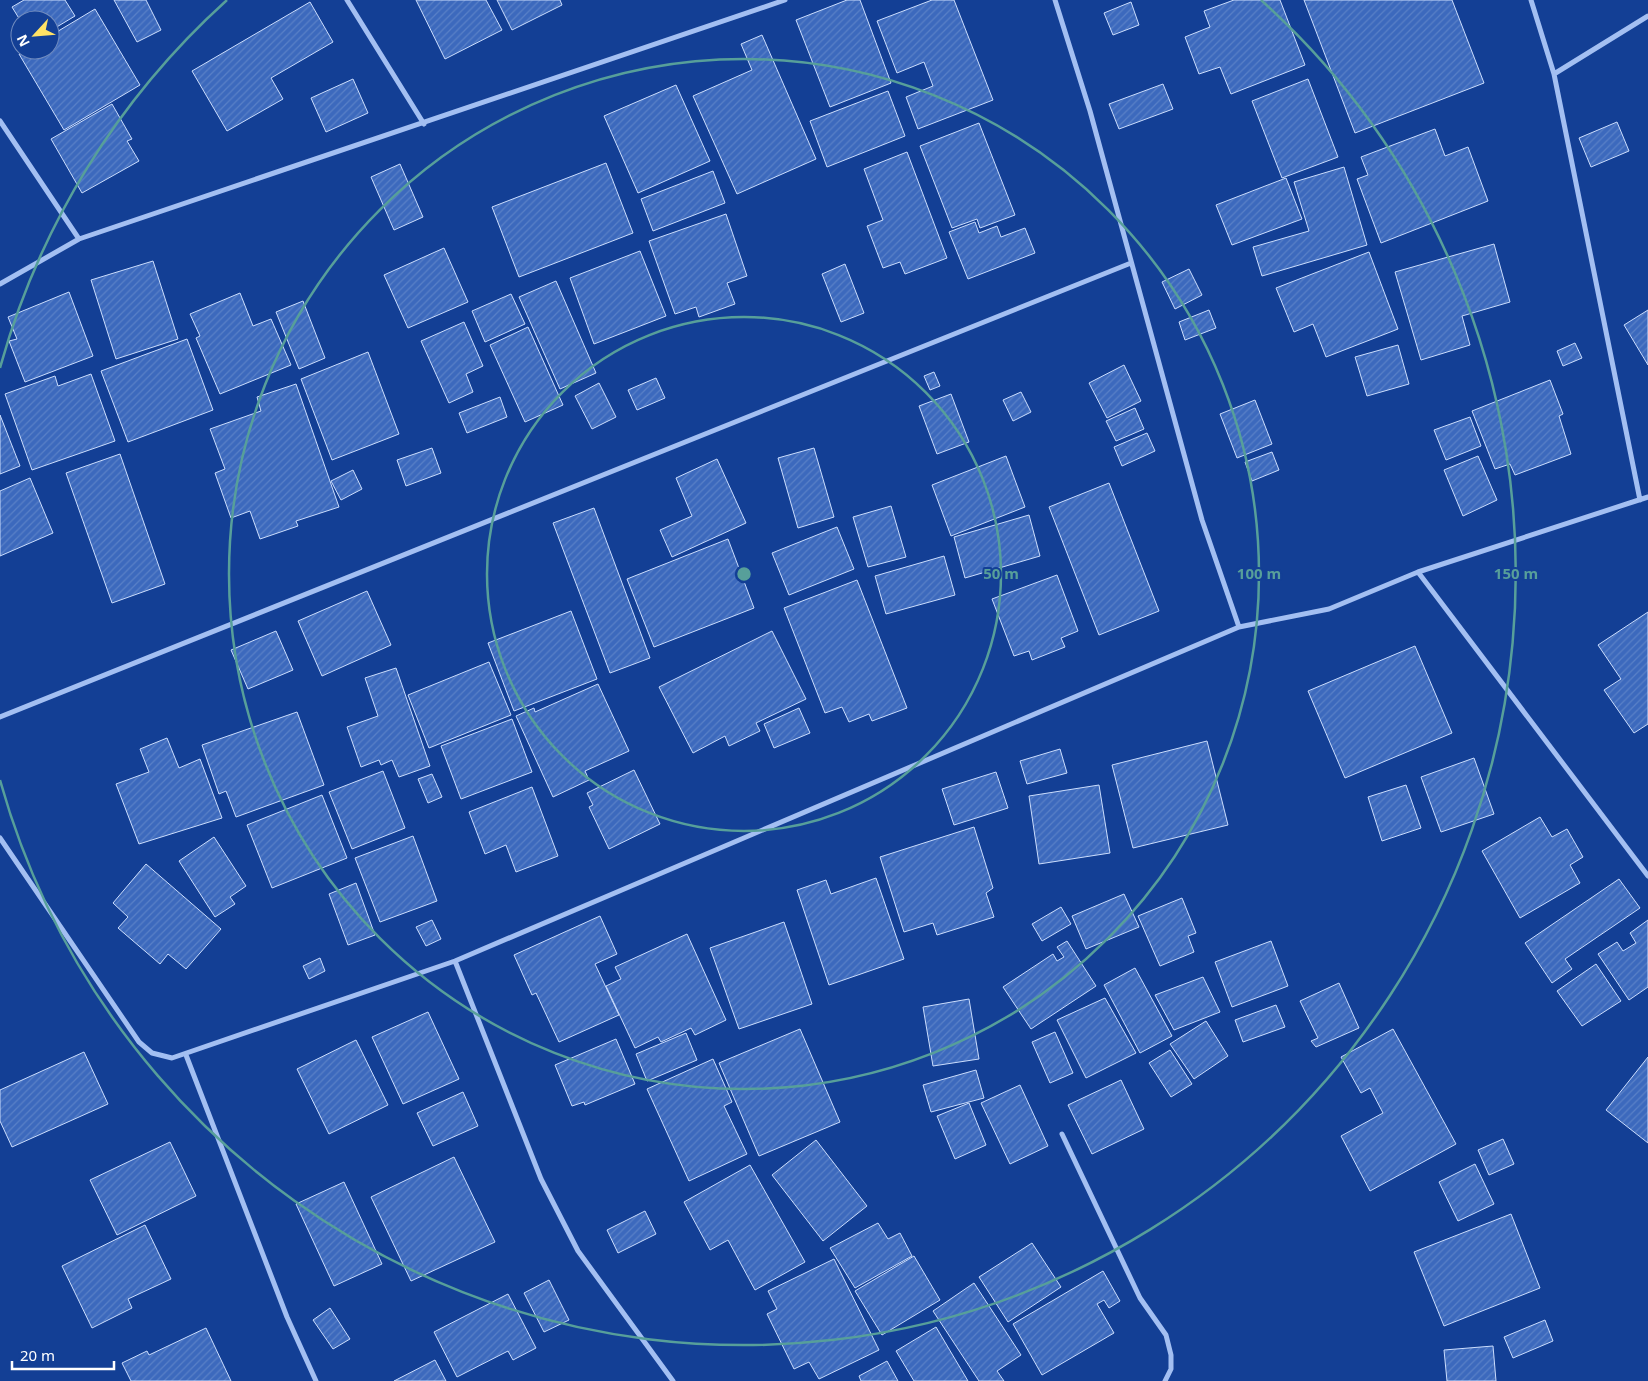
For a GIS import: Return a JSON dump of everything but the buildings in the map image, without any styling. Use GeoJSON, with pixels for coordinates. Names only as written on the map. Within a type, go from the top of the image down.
{"type":"FeatureCollection","features":[{"type":"Feature","properties":{"kind":"street"},"geometry":{"type":"LineString","coordinates":[[347,0],[424,124]]}},
{"type":"Feature","properties":{"kind":"street"},"geometry":{"type":"LineString","coordinates":[[1055,0],[1090,111],[1202,520],[1239,627]]}},
{"type":"Feature","properties":{"kind":"street"},"geometry":{"type":"LineString","coordinates":[[1530,0],[1554,74],[1640,500]]}},
{"type":"Feature","properties":{"kind":"street"},"geometry":{"type":"LineString","coordinates":[[0,284],[79,239],[424,124],[781,1]]}},
{"type":"Feature","properties":{"kind":"street"},"geometry":{"type":"LineString","coordinates":[[1554,74],[1648,16]]}},
{"type":"Feature","properties":{"kind":"street"},"geometry":{"type":"LineString","coordinates":[[0,122],[79,239]]}},
{"type":"Feature","properties":{"kind":"street"},"geometry":{"type":"LineString","coordinates":[[0,717],[1131,263]]}},
{"type":"Feature","properties":{"kind":"street"},"geometry":{"type":"LineString","coordinates":[[0,838],[139,1042],[152,1053],[166,1058],[186,1055],[456,961],[1239,627],[1330,610],[1418,572],[1648,496]]}},
{"type":"Feature","properties":{"kind":"street"},"geometry":{"type":"LineString","coordinates":[[1418,572],[1648,876]]}},
{"type":"Feature","properties":{"kind":"street"},"geometry":{"type":"LineString","coordinates":[[456,961],[541,1179],[578,1251],[673,1381]]}},
{"type":"Feature","properties":{"kind":"street"},"geometry":{"type":"LineString","coordinates":[[186,1055],[287,1317],[316,1381]]}},
{"type":"Feature","properties":{"kind":"street"},"geometry":{"type":"LineString","coordinates":[[1062,1134],[1140,1298],[1166,1335],[1171,1355],[1170,1369],[1164,1381]]}}]}
